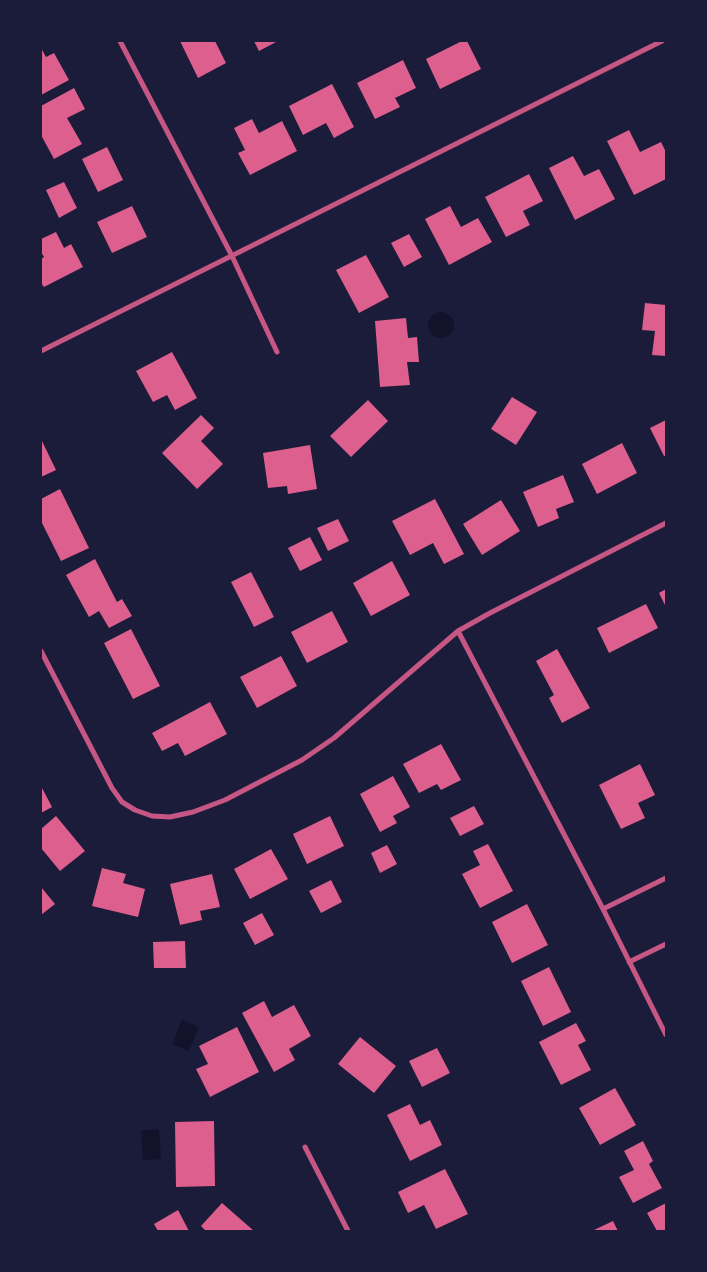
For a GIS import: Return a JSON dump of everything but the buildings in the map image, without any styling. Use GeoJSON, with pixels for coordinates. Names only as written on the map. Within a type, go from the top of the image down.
{"type":"FeatureCollection","features":[{"type":"Feature","properties":{"kind":"street"},"geometry":{"type":"LineString","coordinates":[[120,41],[232,256],[277,352]]}},
{"type":"Feature","properties":{"kind":"street"},"geometry":{"type":"LineString","coordinates":[[41,351],[662,41]]}},
{"type":"Feature","properties":{"kind":"street"},"geometry":{"type":"LineString","coordinates":[[41,651],[107,779],[122,802],[135,810],[152,816],[170,817],[193,812],[225,800],[302,760],[334,738],[458,631],[666,523]]}},
{"type":"Feature","properties":{"kind":"street"},"geometry":{"type":"LineString","coordinates":[[458,631],[666,1035]]}},
{"type":"Feature","properties":{"kind":"street"},"geometry":{"type":"LineString","coordinates":[[602,909],[666,878]]}},
{"type":"Feature","properties":{"kind":"street"},"geometry":{"type":"LineString","coordinates":[[629,962],[666,944]]}},
{"type":"Feature","properties":{"kind":"street"},"geometry":{"type":"LineString","coordinates":[[305,1147],[348,1231]]}},
{"type":"Feature","properties":{"kind":"shaded area"},"geometry":{"type":"Polygon","coordinates":[[[441,312],[451,315],[454,325],[451,335],[441,338],[431,335],[428,325],[431,315],[441,312]]]}},
{"type":"Feature","properties":{"kind":"shaded area"},"geometry":{"type":"Polygon","coordinates":[[[182,1020],[199,1027],[189,1051],[172,1044],[182,1020]]]}},
{"type":"Feature","properties":{"kind":"shaded area"},"geometry":{"type":"Polygon","coordinates":[[[159,1129],[161,1159],[143,1160],[141,1131],[159,1129]]]}}]}
